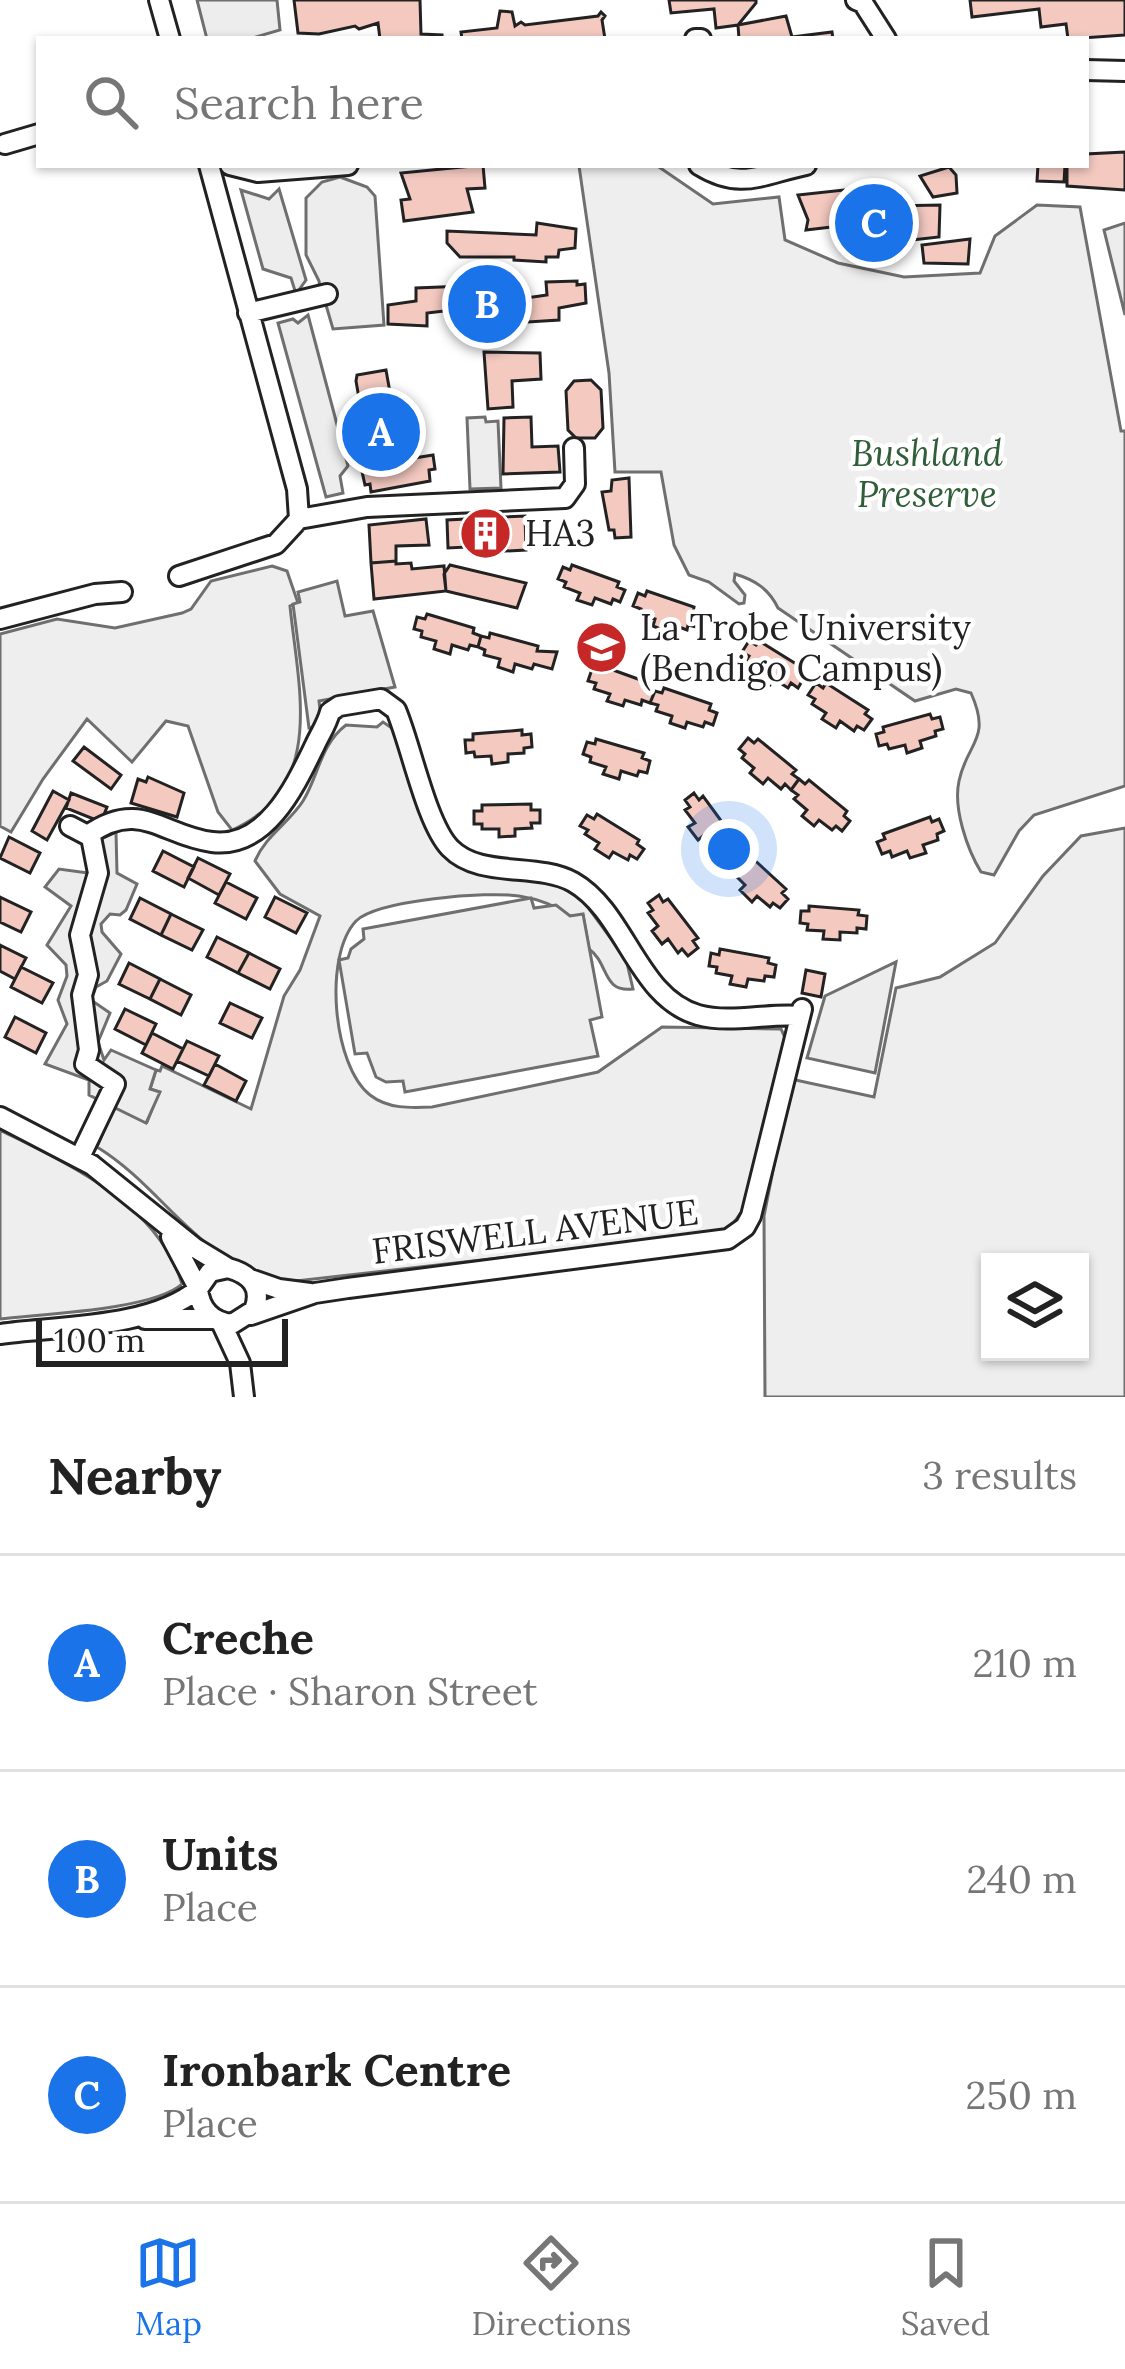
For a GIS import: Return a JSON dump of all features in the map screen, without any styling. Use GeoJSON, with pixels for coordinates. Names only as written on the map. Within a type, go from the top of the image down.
{"type":"FeatureCollection","features":[{"type":"Feature","properties":{"kind":"street"},"geometry":{"type":"LineString","coordinates":[[159,0],[169,36]]}},
{"type":"Feature","properties":{"kind":"street"},"geometry":{"type":"LineString","coordinates":[[863,1],[884,36]]}},
{"type":"Feature","properties":{"kind":"street"},"geometry":{"type":"LineString","coordinates":[[1089,70],[1125,71]]}},
{"type":"Feature","properties":{"kind":"street"},"geometry":{"type":"LineString","coordinates":[[5,144],[36,135]]}},
{"type":"Feature","properties":{"kind":"street"},"geometry":{"type":"LineString","coordinates":[[210,168],[297,489],[299,519]]}},
{"type":"Feature","properties":{"kind":"street"},"geometry":{"type":"LineString","coordinates":[[242,168],[258,172],[309,168]]}},
{"type":"Feature","properties":{"kind":"street"},"geometry":{"type":"LineString","coordinates":[[704,168],[737,181],[793,168]]}},
{"type":"Feature","properties":{"kind":"street"},"geometry":{"type":"LineString","coordinates":[[248,313],[327,294]]}},
{"type":"Feature","properties":{"kind":"street"},"geometry":{"type":"LineString","coordinates":[[179,576],[276,544],[299,519],[381,506],[565,498],[575,484],[574,448]]}},
{"type":"Feature","properties":{"kind":"street"},"geometry":{"type":"LineString","coordinates":[[0,619],[95,594],[122,592]]}},
{"type":"Feature","properties":{"kind":"street","name":"FRISWELL AVENUE"},"geometry":{"type":"LineString","coordinates":[[80,1157],[115,1084],[85,1064],[89,1050],[82,994],[88,975],[80,935],[98,868],[95,844],[79,831],[135,819],[212,842],[237,839],[287,800],[330,712],[372,699],[381,699],[396,710],[434,821],[456,853],[488,865],[556,874],[579,886],[665,996],[686,1011],[723,1018],[801,1010],[751,1216],[737,1234],[718,1242],[315,1293],[250,1316]]}},
{"type":"Feature","properties":{"kind":"street"},"geometry":{"type":"LineString","coordinates":[[0,1117],[80,1157],[163,1223],[249,1279],[258,1293],[240,1364],[244,1397]]}},
{"type":"Feature","properties":{"kind":"street"},"geometry":{"type":"LineString","coordinates":[[163,1223],[198,1287],[202,1306],[218,1321],[240,1364]]}},
{"type":"Feature","properties":{"kind":"street"},"geometry":{"type":"LineString","coordinates":[[128,1318],[182,1301],[210,1272],[228,1268]]}},
{"type":"Feature","properties":{"kind":"street","name":"FRISWELL AVENUE"},"geometry":{"type":"LineString","coordinates":[[249,1279],[315,1293]]}},
{"type":"Feature","properties":{"kind":"street"},"geometry":{"type":"LineString","coordinates":[[0,1334],[128,1318],[232,1324],[250,1316]]}},
{"type":"Feature","properties":{"kind":"green space","name":"Bushland Preserve"},"geometry":{"type":"Polygon","coordinates":[[[579,168],[660,168],[713,204],[779,197],[785,240],[838,263],[904,277],[980,273],[995,236],[1037,205],[1080,207],[1121,431],[1125,431],[1125,786],[1034,815],[1019,831],[994,875],[981,872],[962,828],[958,803],[959,781],[979,731],[971,693],[956,689],[915,701],[778,608],[755,582],[735,574],[734,581],[745,595],[744,603],[739,604],[709,582],[689,575],[674,545],[661,472],[615,472],[609,373],[579,168]]]}},
{"type":"Feature","properties":{"kind":"green space"},"geometry":{"type":"Polygon","coordinates":[[[272,566],[287,571],[298,603],[290,606],[300,733],[282,789],[262,812],[232,830],[218,812],[188,726],[166,721],[132,762],[87,719],[11,832],[0,826],[0,634],[57,619],[115,628],[182,613],[191,609],[211,581],[272,566]]]}},
{"type":"Feature","properties":{"kind":"green space"},"geometry":{"type":"Polygon","coordinates":[[[383,722],[407,750],[428,827],[449,858],[561,883],[579,895],[626,959],[633,989],[611,982],[589,949],[583,915],[570,916],[540,901],[504,895],[460,896],[368,914],[356,921],[346,937],[336,984],[341,1036],[357,1081],[384,1103],[432,1107],[598,1072],[662,1027],[781,1029],[786,1040],[742,1211],[730,1228],[704,1235],[287,1282],[228,1259],[97,1147],[114,1107],[147,1122],[159,1092],[150,1089],[162,1066],[251,1109],[284,996],[300,970],[320,916],[280,894],[255,861],[303,801],[337,733],[346,725],[377,727],[383,722]]]}},
{"type":"Feature","properties":{"kind":"green space"},"geometry":{"type":"Polygon","coordinates":[[[1125,828],[1125,1397],[765,1397],[764,1216],[791,1079],[874,1097],[896,988],[940,977],[995,943],[1043,876],[1081,836],[1125,828]]]}},
{"type":"Feature","properties":{"kind":"green space"},"geometry":{"type":"Polygon","coordinates":[[[0,1130],[82,1173],[132,1209],[170,1256],[182,1284],[168,1293],[123,1305],[0,1319],[0,1130]]]}},
{"type":"Feature","properties":{"kind":"shaded area"},"geometry":{"type":"Polygon","coordinates":[[[197,0],[277,0],[280,30],[259,36],[206,36],[197,0]]]}},
{"type":"Feature","properties":{"kind":"shaded area"},"geometry":{"type":"Polygon","coordinates":[[[340,177],[367,187],[375,196],[384,325],[333,329],[306,255],[306,198],[322,182],[340,177]]]}},
{"type":"Feature","properties":{"kind":"shaded area"},"geometry":{"type":"Polygon","coordinates":[[[279,189],[306,280],[296,294],[291,278],[263,269],[241,190],[269,199],[279,189]]]}},
{"type":"Feature","properties":{"kind":"shaded area"},"geometry":{"type":"Polygon","coordinates":[[[1125,223],[1125,315],[1104,230],[1125,223]]]}},
{"type":"Feature","properties":{"kind":"shaded area"},"geometry":{"type":"Polygon","coordinates":[[[308,315],[348,466],[340,476],[343,493],[326,497],[278,323],[293,319],[298,323],[308,315]]]}},
{"type":"Feature","properties":{"kind":"shaded area"},"geometry":{"type":"Polygon","coordinates":[[[485,417],[486,422],[498,421],[501,488],[470,489],[467,418],[485,417]]]}},
{"type":"Feature","properties":{"kind":"shaded area"},"geometry":{"type":"Polygon","coordinates":[[[337,581],[345,616],[373,611],[395,687],[319,701],[322,726],[309,728],[293,604],[300,602],[298,592],[337,581]]]}},
{"type":"Feature","properties":{"kind":"shaded area"},"geometry":{"type":"Polygon","coordinates":[[[116,832],[117,873],[137,884],[126,910],[110,914],[101,924],[102,932],[121,954],[91,1000],[110,1013],[98,1042],[104,1060],[111,1050],[156,1070],[150,1089],[160,1092],[146,1123],[89,1095],[89,1080],[45,1064],[67,1024],[58,1000],[66,965],[47,945],[71,906],[45,887],[59,869],[88,873],[85,847],[116,832]]]}},
{"type":"Feature","properties":{"kind":"shaded area"},"geometry":{"type":"Polygon","coordinates":[[[531,898],[534,908],[556,905],[570,916],[583,914],[602,1017],[590,1020],[598,1056],[405,1092],[403,1081],[376,1077],[367,1053],[355,1054],[339,960],[348,958],[364,939],[363,929],[531,898]]]}},
{"type":"Feature","properties":{"kind":"shaded area"},"geometry":{"type":"Polygon","coordinates":[[[896,962],[875,1073],[807,1058],[825,996],[896,962]]]}},
{"type":"Feature","properties":{"kind":"building"},"geometry":{"type":"Polygon","coordinates":[[[294,0],[420,0],[421,34],[442,36],[380,36],[378,23],[298,33],[294,0]]]}},
{"type":"Feature","properties":{"kind":"building"},"geometry":{"type":"Polygon","coordinates":[[[669,0],[756,3],[738,25],[716,28],[714,9],[671,13],[669,0]]]}},
{"type":"Feature","properties":{"kind":"building"},"geometry":{"type":"Polygon","coordinates":[[[970,0],[1125,0],[1125,35],[1068,36],[1066,24],[1041,27],[1039,9],[972,17],[970,0]]]}},
{"type":"Feature","properties":{"kind":"building"},"geometry":{"type":"Polygon","coordinates":[[[500,11],[512,12],[515,26],[601,12],[605,16],[605,36],[462,36],[461,32],[497,28],[500,11]]]}},
{"type":"Feature","properties":{"kind":"building"},"geometry":{"type":"Polygon","coordinates":[[[786,16],[792,36],[739,36],[738,25],[786,16]]]}},
{"type":"Feature","properties":{"kind":"building"},"geometry":{"type":"Polygon","coordinates":[[[1125,152],[1125,190],[1067,186],[1067,168],[1089,168],[1089,154],[1125,152]]]}},
{"type":"Feature","properties":{"kind":"building"},"geometry":{"type":"Polygon","coordinates":[[[483,168],[485,188],[467,189],[473,212],[404,221],[401,200],[410,199],[401,173],[483,168]]]}},
{"type":"Feature","properties":{"kind":"building"},"geometry":{"type":"Polygon","coordinates":[[[950,168],[956,175],[957,193],[933,197],[920,176],[950,168]]]}},
{"type":"Feature","properties":{"kind":"building"},"geometry":{"type":"Polygon","coordinates":[[[1038,168],[1065,168],[1064,182],[1037,181],[1038,168]]]}},
{"type":"Feature","properties":{"kind":"building"},"geometry":{"type":"Polygon","coordinates":[[[844,190],[890,206],[940,205],[939,237],[903,241],[878,258],[866,254],[875,238],[840,226],[806,230],[808,220],[798,195],[844,190]]]}},
{"type":"Feature","properties":{"kind":"building"},"geometry":{"type":"Polygon","coordinates":[[[537,223],[576,229],[575,248],[559,250],[558,257],[546,257],[546,262],[460,257],[447,243],[447,231],[536,235],[537,223]]]}},
{"type":"Feature","properties":{"kind":"building"},"geometry":{"type":"Polygon","coordinates":[[[970,239],[968,264],[924,263],[922,245],[970,239]]]}},
{"type":"Feature","properties":{"kind":"building"},"geometry":{"type":"Polygon","coordinates":[[[577,281],[577,285],[585,284],[586,303],[559,308],[559,320],[481,323],[481,311],[461,309],[427,313],[427,326],[388,324],[388,305],[416,301],[416,288],[491,285],[492,297],[512,296],[512,300],[547,295],[546,282],[577,281]]]}},
{"type":"Feature","properties":{"kind":"building"},"geometry":{"type":"Polygon","coordinates":[[[484,352],[540,353],[541,379],[512,381],[513,407],[488,409],[484,352]]]}},
{"type":"Feature","properties":{"kind":"building"},"geometry":{"type":"Polygon","coordinates":[[[386,370],[402,460],[433,455],[435,469],[429,470],[430,481],[371,492],[359,458],[369,456],[356,381],[357,375],[386,370]]]}},
{"type":"Feature","properties":{"kind":"building"},"geometry":{"type":"Polygon","coordinates":[[[591,380],[601,390],[603,428],[595,438],[576,438],[568,430],[566,391],[574,381],[591,380]]]}},
{"type":"Feature","properties":{"kind":"building"},"geometry":{"type":"Polygon","coordinates":[[[531,417],[532,447],[558,446],[560,472],[503,474],[504,418],[531,417]]]}},
{"type":"Feature","properties":{"kind":"building"},"geometry":{"type":"Polygon","coordinates":[[[629,478],[631,537],[615,538],[602,492],[611,491],[612,480],[629,478]]]}},
{"type":"Feature","properties":{"kind":"building","name":"HA3"},"geometry":{"type":"Polygon","coordinates":[[[525,516],[526,550],[448,548],[447,520],[525,516]]]}},
{"type":"Feature","properties":{"kind":"building"},"geometry":{"type":"Polygon","coordinates":[[[426,519],[429,545],[396,546],[396,561],[371,563],[369,525],[426,519]]]}},
{"type":"Feature","properties":{"kind":"building"},"geometry":{"type":"Polygon","coordinates":[[[371,563],[411,563],[412,569],[444,566],[446,591],[374,599],[371,563]]]}},
{"type":"Feature","properties":{"kind":"building"},"geometry":{"type":"Polygon","coordinates":[[[450,565],[526,583],[517,608],[446,591],[444,574],[450,565]]]}},
{"type":"Feature","properties":{"kind":"building"},"geometry":{"type":"Polygon","coordinates":[[[572,565],[619,582],[617,587],[625,590],[620,602],[595,598],[592,605],[577,600],[580,593],[558,579],[563,567],[570,570],[572,565]]]}},
{"type":"Feature","properties":{"kind":"building"},"geometry":{"type":"Polygon","coordinates":[[[647,591],[694,607],[693,612],[700,615],[696,627],[688,625],[687,630],[671,624],[668,632],[653,626],[655,619],[633,606],[638,593],[645,596],[647,591]]]}},
{"type":"Feature","properties":{"kind":"building"},"geometry":{"type":"Polygon","coordinates":[[[427,614],[474,628],[473,633],[481,636],[478,647],[470,645],[468,650],[452,645],[450,654],[434,649],[436,641],[421,637],[422,631],[414,629],[417,617],[425,619],[427,614]]]}},
{"type":"Feature","properties":{"kind":"building"},"geometry":{"type":"Polygon","coordinates":[[[490,633],[538,646],[537,651],[557,652],[552,669],[515,664],[513,672],[498,667],[500,659],[484,655],[485,650],[478,647],[481,636],[489,638],[490,633]]]}},
{"type":"Feature","properties":{"kind":"building"},"geometry":{"type":"Polygon","coordinates":[[[749,641],[756,645],[759,641],[801,667],[798,672],[805,676],[798,688],[774,679],[770,685],[756,676],[760,670],[742,652],[749,641]]]}},
{"type":"Feature","properties":{"kind":"building"},"geometry":{"type":"Polygon","coordinates":[[[602,666],[649,683],[647,688],[655,691],[650,703],[625,700],[623,706],[607,701],[610,694],[594,689],[596,683],[588,681],[592,669],[600,672],[602,666]]]}},
{"type":"Feature","properties":{"kind":"building"},"geometry":{"type":"Polygon","coordinates":[[[816,683],[823,688],[826,683],[868,710],[865,714],[872,719],[864,730],[857,726],[854,731],[840,721],[836,728],[822,719],[826,713],[808,695],[816,683]]]}},
{"type":"Feature","properties":{"kind":"building"},"geometry":{"type":"Polygon","coordinates":[[[664,688],[711,704],[709,710],[717,713],[713,725],[687,722],[685,728],[670,723],[672,716],[656,711],[658,705],[650,703],[655,691],[662,693],[664,688]]]}},
{"type":"Feature","properties":{"kind":"building"},"geometry":{"type":"Polygon","coordinates":[[[930,714],[932,719],[940,717],[943,729],[920,741],[922,748],[907,753],[905,745],[879,746],[876,734],[884,732],[883,727],[930,714]]]}},
{"type":"Feature","properties":{"kind":"building"},"geometry":{"type":"Polygon","coordinates":[[[522,730],[522,735],[531,734],[532,747],[508,754],[508,762],[492,764],[491,756],[466,753],[465,740],[473,740],[473,734],[522,730]]]}},
{"type":"Feature","properties":{"kind":"building"},"geometry":{"type":"Polygon","coordinates":[[[748,738],[754,743],[758,739],[796,770],[792,774],[799,779],[791,790],[785,784],[781,789],[768,778],[763,784],[750,773],[754,768],[739,749],[748,738]]]}},
{"type":"Feature","properties":{"kind":"building"},"geometry":{"type":"Polygon","coordinates":[[[596,739],[644,753],[642,758],[650,761],[647,773],[639,771],[637,776],[621,771],[619,779],[603,774],[606,767],[583,754],[587,742],[595,744],[596,739]]]}},
{"type":"Feature","properties":{"kind":"building"},"geometry":{"type":"Polygon","coordinates":[[[84,747],[121,775],[111,789],[73,761],[84,747]]]}},
{"type":"Feature","properties":{"kind":"building"},"geometry":{"type":"Polygon","coordinates":[[[148,777],[184,793],[177,817],[131,803],[138,779],[146,782],[148,777]]]}},
{"type":"Feature","properties":{"kind":"building"},"geometry":{"type":"Polygon","coordinates":[[[799,779],[805,784],[809,780],[847,811],[844,816],[850,821],[842,831],[819,820],[814,826],[802,816],[807,810],[791,790],[799,779]]]}},
{"type":"Feature","properties":{"kind":"building"},"geometry":{"type":"Polygon","coordinates":[[[53,791],[69,800],[47,840],[32,831],[53,791]]]}},
{"type":"Feature","properties":{"kind":"building"},"geometry":{"type":"Polygon","coordinates":[[[71,793],[107,807],[101,822],[66,808],[71,793]]]}},
{"type":"Feature","properties":{"kind":"building"},"geometry":{"type":"Polygon","coordinates":[[[694,793],[699,800],[703,796],[733,837],[729,840],[734,846],[723,853],[703,836],[698,840],[688,827],[695,823],[685,810],[690,807],[685,800],[694,793]]]}},
{"type":"Feature","properties":{"kind":"building"},"geometry":{"type":"Polygon","coordinates":[[[531,804],[531,810],[540,810],[540,823],[515,829],[515,836],[499,837],[499,829],[474,824],[474,811],[482,811],[482,805],[531,804]]]}},
{"type":"Feature","properties":{"kind":"building"},"geometry":{"type":"Polygon","coordinates":[[[597,814],[639,840],[637,844],[644,849],[637,859],[613,852],[609,858],[595,849],[599,843],[580,826],[587,815],[594,819],[597,814]]]}},
{"type":"Feature","properties":{"kind":"building"},"geometry":{"type":"Polygon","coordinates":[[[930,817],[932,822],[939,819],[944,831],[937,834],[938,840],[923,845],[926,853],[910,858],[907,851],[892,857],[890,851],[882,854],[877,842],[885,839],[883,834],[930,817]]]}},
{"type":"Feature","properties":{"kind":"building"},"geometry":{"type":"Polygon","coordinates":[[[9,837],[40,853],[30,873],[0,858],[9,837]]]}},
{"type":"Feature","properties":{"kind":"building"},"geometry":{"type":"Polygon","coordinates":[[[163,851],[194,867],[184,887],[153,871],[163,851]]]}},
{"type":"Feature","properties":{"kind":"building"},"geometry":{"type":"Polygon","coordinates":[[[739,854],[745,859],[749,855],[786,889],[782,893],[788,899],[780,908],[773,903],[770,907],[757,896],[752,902],[740,890],[745,885],[731,864],[739,854]]]}},
{"type":"Feature","properties":{"kind":"building"},"geometry":{"type":"Polygon","coordinates":[[[198,858],[230,874],[219,895],[188,878],[198,858]]]}},
{"type":"Feature","properties":{"kind":"building"},"geometry":{"type":"Polygon","coordinates":[[[226,882],[257,898],[246,919],[215,903],[226,882]]]}},
{"type":"Feature","properties":{"kind":"building"},"geometry":{"type":"Polygon","coordinates":[[[659,895],[663,902],[668,899],[698,938],[693,941],[698,948],[688,956],[682,949],[678,953],[668,939],[662,944],[652,931],[658,926],[648,913],[653,910],[648,903],[659,895]]]}},
{"type":"Feature","properties":{"kind":"building"},"geometry":{"type":"Polygon","coordinates":[[[0,897],[31,912],[21,932],[0,922],[0,897]]]}},
{"type":"Feature","properties":{"kind":"building"},"geometry":{"type":"Polygon","coordinates":[[[275,897],[307,913],[296,933],[265,917],[275,897]]]}},
{"type":"Feature","properties":{"kind":"building"},"geometry":{"type":"Polygon","coordinates":[[[140,898],[171,914],[161,935],[130,919],[140,898]]]}},
{"type":"Feature","properties":{"kind":"building"},"geometry":{"type":"Polygon","coordinates":[[[809,906],[859,910],[858,915],[867,916],[866,929],[840,932],[840,940],[823,939],[824,931],[807,930],[808,924],[800,923],[801,911],[809,911],[809,906]]]}},
{"type":"Feature","properties":{"kind":"building"},"geometry":{"type":"Polygon","coordinates":[[[171,914],[203,930],[192,950],[161,935],[171,914]]]}},
{"type":"Feature","properties":{"kind":"building"},"geometry":{"type":"Polygon","coordinates":[[[217,937],[249,953],[238,973],[207,957],[217,937]]]}},
{"type":"Feature","properties":{"kind":"building"},"geometry":{"type":"Polygon","coordinates":[[[0,945],[26,958],[15,979],[0,971],[0,945]]]}},
{"type":"Feature","properties":{"kind":"building"},"geometry":{"type":"Polygon","coordinates":[[[720,949],[769,958],[768,963],[776,965],[774,977],[748,979],[746,987],[730,984],[732,976],[716,973],[717,967],[709,966],[711,953],[719,955],[720,949]]]}},
{"type":"Feature","properties":{"kind":"building"},"geometry":{"type":"Polygon","coordinates":[[[249,953],[280,969],[270,989],[238,973],[249,953]]]}},
{"type":"Feature","properties":{"kind":"building"},"geometry":{"type":"Polygon","coordinates":[[[129,963],[160,979],[150,999],[119,984],[129,963]]]}},
{"type":"Feature","properties":{"kind":"building"},"geometry":{"type":"Polygon","coordinates":[[[21,967],[53,983],[42,1003],[11,987],[21,967]]]}},
{"type":"Feature","properties":{"kind":"building"},"geometry":{"type":"Polygon","coordinates":[[[806,970],[825,974],[821,997],[802,993],[806,970]]]}},
{"type":"Feature","properties":{"kind":"building"},"geometry":{"type":"Polygon","coordinates":[[[160,979],[191,995],[181,1015],[150,999],[160,979]]]}},
{"type":"Feature","properties":{"kind":"building"},"geometry":{"type":"Polygon","coordinates":[[[230,1003],[262,1018],[252,1038],[220,1023],[230,1003]]]}},
{"type":"Feature","properties":{"kind":"building"},"geometry":{"type":"Polygon","coordinates":[[[125,1009],[156,1024],[146,1045],[115,1029],[125,1009]]]}},
{"type":"Feature","properties":{"kind":"building"},"geometry":{"type":"Polygon","coordinates":[[[15,1017],[46,1033],[36,1053],[5,1037],[15,1017]]]}},
{"type":"Feature","properties":{"kind":"building"},"geometry":{"type":"Polygon","coordinates":[[[152,1033],[183,1049],[173,1069],[142,1053],[152,1033]]]}},
{"type":"Feature","properties":{"kind":"building"},"geometry":{"type":"Polygon","coordinates":[[[187,1041],[219,1056],[209,1076],[177,1061],[187,1041]]]}},
{"type":"Feature","properties":{"kind":"building"},"geometry":{"type":"Polygon","coordinates":[[[215,1064],[246,1081],[236,1101],[204,1085],[215,1064]]]}},
{"type":"Feature","properties":{"kind":"place","name":"Ironbark Centre"},"geometry":{"type":"Point","coordinates":[874,223]}},
{"type":"Feature","properties":{"kind":"place","name":"Units"},"geometry":{"type":"Point","coordinates":[487,304]}},
{"type":"Feature","properties":{"kind":"place","name":"Creche"},"geometry":{"type":"Point","coordinates":[381,432]}},
{"type":"Feature","properties":{"kind":"place","name":"HA3"},"geometry":{"type":"Point","coordinates":[486,533]}},
{"type":"Feature","properties":{"kind":"place","name":"La Trobe University (Bendigo Campus)"},"geometry":{"type":"Point","coordinates":[601,648]}}]}
